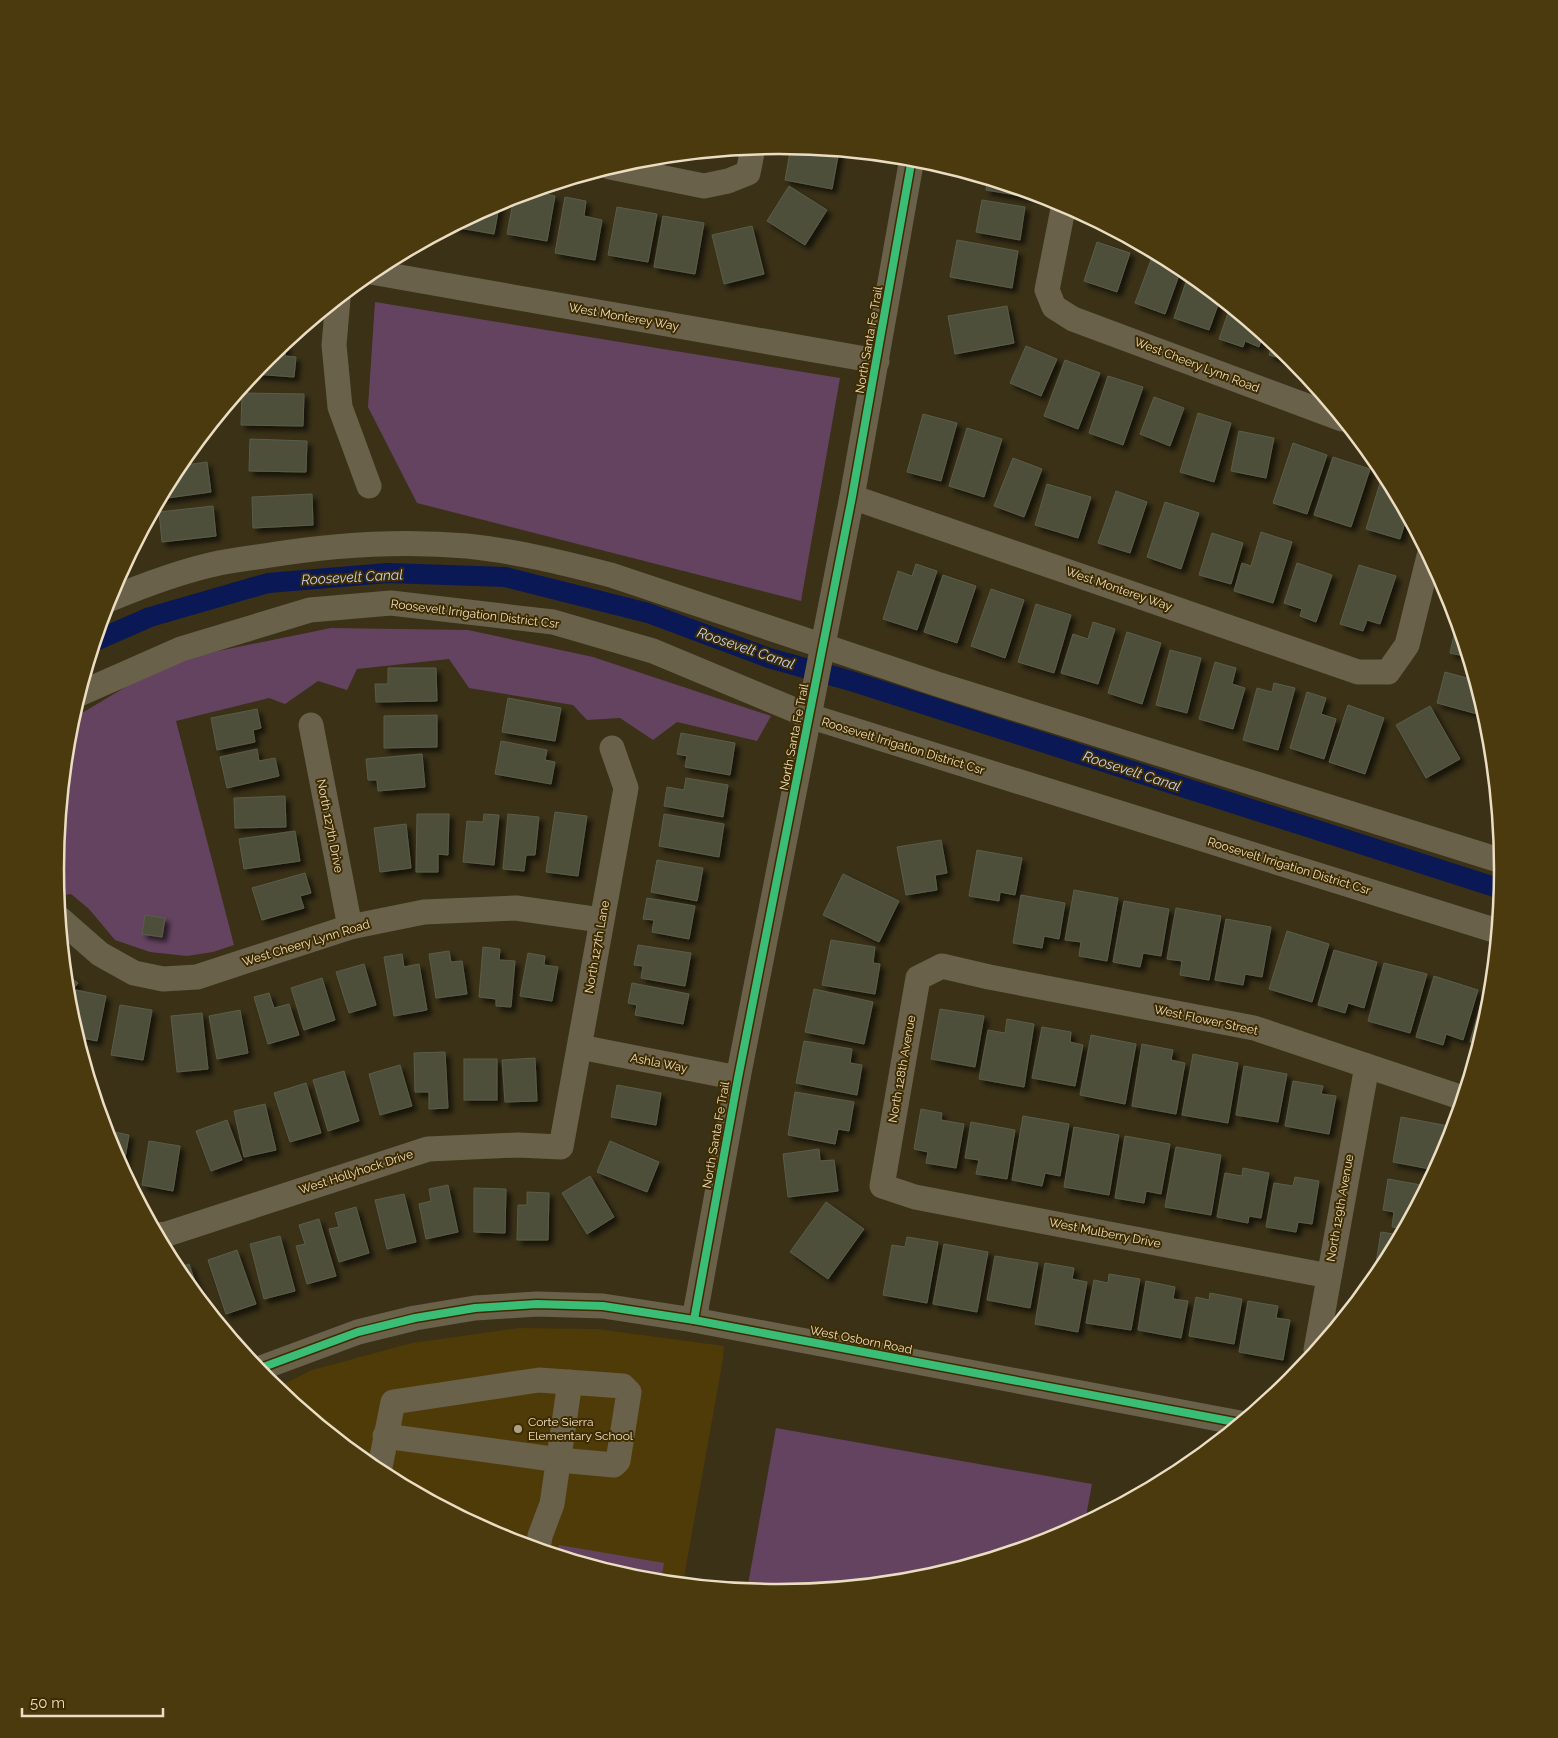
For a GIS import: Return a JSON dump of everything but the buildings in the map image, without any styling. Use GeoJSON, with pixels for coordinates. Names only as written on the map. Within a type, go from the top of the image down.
{"type":"FeatureCollection","features":[{"type":"Feature","properties":{"kind":"street"},"geometry":{"type":"LineString","coordinates":[[626,170],[704,186],[728,181],[748,173],[752,155]]}},
{"type":"Feature","properties":{"kind":"street","name":"North Santa Fe Trail"},"geometry":{"type":"LineString","coordinates":[[694,1320],[738,1078],[852,497],[911,166]]}},
{"type":"Feature","properties":{"kind":"street","name":"West Cheery Lynn Road"},"geometry":{"type":"LineString","coordinates":[[1062,212],[1047,290],[1054,307],[1074,319],[1331,415]]}},
{"type":"Feature","properties":{"kind":"street","name":"West Monterey Way"},"geometry":{"type":"LineString","coordinates":[[382,274],[877,361]]}},
{"type":"Feature","properties":{"kind":"street"},"geometry":{"type":"LineString","coordinates":[[337,307],[334,345],[340,407],[369,486]]}},
{"type":"Feature","properties":{"kind":"street","name":"West Monterey Way"},"geometry":{"type":"LineString","coordinates":[[852,497],[1358,672],[1388,672],[1407,645],[1426,566]]}},
{"type":"Feature","properties":{"kind":"street"},"geometry":{"type":"LineString","coordinates":[[118,596],[153,582],[219,563],[309,549],[386,544],[466,546],[564,563],[611,575],[822,651],[1494,859]]}},
{"type":"Feature","properties":{"kind":"street","name":"Roosevelt Irrigation District Csr"},"geometry":{"type":"LineString","coordinates":[[86,691],[181,649],[310,610],[391,603],[553,622],[653,651],[810,711],[1492,929]]}},
{"type":"Feature","properties":{"kind":"street","name":"North 127th Drive"},"geometry":{"type":"LineString","coordinates":[[311,725],[350,927]]}},
{"type":"Feature","properties":{"kind":"street","name":"North 127th Lane"},"geometry":{"type":"LineString","coordinates":[[561,1147],[626,788],[612,748]]}},
{"type":"Feature","properties":{"kind":"street","name":"West Cheery Lynn Road"},"geometry":{"type":"LineString","coordinates":[[66,924],[100,954],[134,972],[163,979],[197,977],[350,927],[424,912],[516,908],[601,920]]}},
{"type":"Feature","properties":{"kind":"street","name":"West Flower Street"},"geometry":{"type":"LineString","coordinates":[[942,966],[988,977],[1254,1028],[1457,1096]]}},
{"type":"Feature","properties":{"kind":"street","name":"North 128th Avenue"},"geometry":{"type":"LineString","coordinates":[[882,1186],[918,978],[942,966]]}},
{"type":"Feature","properties":{"kind":"street","name":"Ashla Way"},"geometry":{"type":"LineString","coordinates":[[580,1047],[738,1078]]}},
{"type":"Feature","properties":{"kind":"street","name":"North 129th Avenue"},"geometry":{"type":"LineString","coordinates":[[1318,1340],[1367,1066]]}},
{"type":"Feature","properties":{"kind":"street","name":"West Hollyhock Drive"},"geometry":{"type":"LineString","coordinates":[[164,1234],[428,1149],[518,1145],[561,1147]]}},
{"type":"Feature","properties":{"kind":"street","name":"West Mulberry Drive"},"geometry":{"type":"LineString","coordinates":[[882,1186],[915,1197],[1328,1276]]}},
{"type":"Feature","properties":{"kind":"street","name":"West Osborn Road"},"geometry":{"type":"LineString","coordinates":[[265,1366],[358,1332],[415,1318],[475,1308],[538,1304],[603,1306],[694,1320],[1233,1421]]}},
{"type":"Feature","properties":{"kind":"street"},"geometry":{"type":"LineString","coordinates":[[381,1463],[385,1436],[393,1402],[539,1380],[623,1386],[629,1392],[618,1461],[614,1465],[559,1460],[385,1436]]}},
{"type":"Feature","properties":{"kind":"street"},"geometry":{"type":"LineString","coordinates":[[539,1542],[552,1504],[570,1382]]}},
{"type":"Feature","properties":{"kind":"shaded area"},"geometry":{"type":"Polygon","coordinates":[[[375,302],[840,378],[801,601],[417,503],[368,407],[375,302]]]}},
{"type":"Feature","properties":{"kind":"shaded area"},"geometry":{"type":"Polygon","coordinates":[[[331,628],[468,630],[593,657],[771,716],[757,741],[677,722],[653,740],[620,718],[587,720],[573,705],[469,688],[449,659],[357,669],[347,690],[318,681],[285,704],[269,698],[176,721],[234,945],[213,952],[187,956],[150,952],[115,940],[89,909],[71,894],[65,895],[65,822],[70,776],[81,714],[169,661],[331,628]]]}},
{"type":"Feature","properties":{"kind":"shaded area","name":"Corte Sierra Elementary School"},"geometry":{"type":"Polygon","coordinates":[[[519,1328],[597,1329],[724,1346],[684,1578],[639,1571],[594,1560],[505,1530],[463,1510],[421,1488],[382,1464],[307,1407],[283,1384],[312,1370],[412,1343],[519,1328]]]}},
{"type":"Feature","properties":{"kind":"shaded area"},"geometry":{"type":"Polygon","coordinates":[[[776,1428],[1092,1484],[1086,1514],[1053,1530],[964,1560],[919,1571],[826,1583],[748,1583],[776,1428]]]}},
{"type":"Feature","properties":{"kind":"shaded area"},"geometry":{"type":"Polygon","coordinates":[[[559,1545],[664,1563],[662,1574],[594,1560],[558,1549],[559,1545]]]}},
{"type":"Feature","properties":{"kind":"waterway","name":"Roosevelt Canal"},"geometry":{"type":"LineString","coordinates":[[102,638],[150,617],[268,583],[388,573],[505,577],[648,613],[769,658],[851,681],[1494,887]]}},
{"type":"Feature","properties":{"kind":"cycle path"},"geometry":{"type":"LineString","coordinates":[[694,1320],[738,1078],[852,497],[911,166]]}},
{"type":"Feature","properties":{"kind":"cycle path"},"geometry":{"type":"LineString","coordinates":[[265,1366],[358,1332],[415,1318],[475,1308],[537,1304],[603,1306],[694,1320],[1232,1422]]}},
{"type":"Feature","properties":{"kind":"place","name":"Corte Sierra Elementary School"},"geometry":{"type":"Point","coordinates":[518,1429]}}]}
